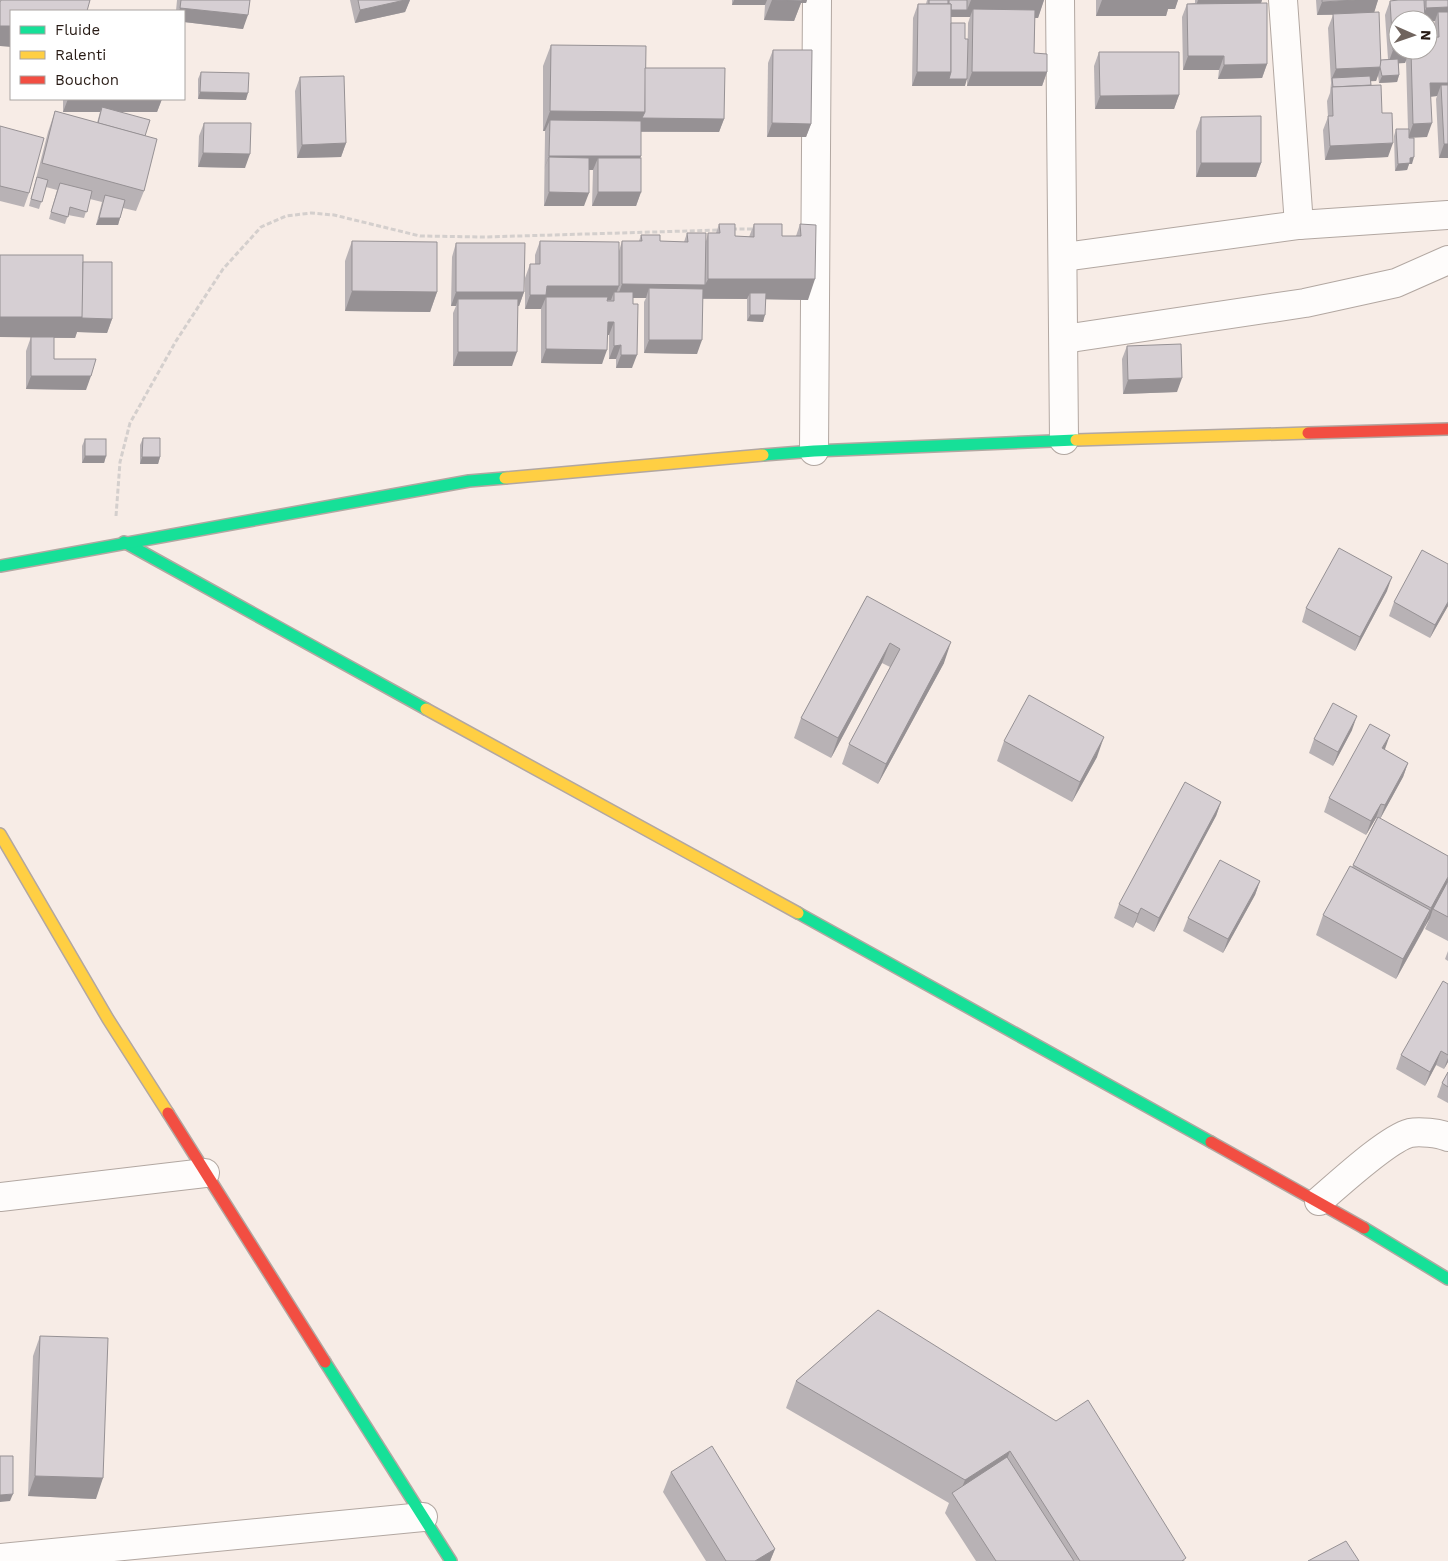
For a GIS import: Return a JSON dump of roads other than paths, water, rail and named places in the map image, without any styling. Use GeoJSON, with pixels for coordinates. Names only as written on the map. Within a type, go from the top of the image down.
{"type":"FeatureCollection","features":[{"type":"Feature","properties":{"kind":"street"},"geometry":{"type":"LineString","coordinates":[[814,452],[816,0]]}},
{"type":"Feature","properties":{"kind":"street"},"geometry":{"type":"LineString","coordinates":[[1060,0],[1064,257],[1064,440]]}},
{"type":"Feature","properties":{"kind":"street"},"geometry":{"type":"LineString","coordinates":[[1283,0],[1298,225]]}},
{"type":"Feature","properties":{"kind":"street"},"geometry":{"type":"LineString","coordinates":[[1064,257],[1298,225],[1448,215]]}},
{"type":"Feature","properties":{"kind":"street"},"geometry":{"type":"LineString","coordinates":[[1064,339],[1306,303],[1396,283],[1448,260]]}},
{"type":"Feature","properties":{"kind":"street"},"geometry":{"type":"LineString","coordinates":[[0,566],[124,542],[469,481],[814,452],[1064,440],[1448,429]]}},
{"type":"Feature","properties":{"kind":"street"},"geometry":{"type":"LineString","coordinates":[[124,542],[1318,1201],[1448,1279]]}},
{"type":"Feature","properties":{"kind":"street"},"geometry":{"type":"LineString","coordinates":[[0,834],[108,1019],[451,1561]]}},
{"type":"Feature","properties":{"kind":"street"},"geometry":{"type":"LineString","coordinates":[[1318,1201],[1380,1150],[1410,1133],[1442,1134],[1448,1137]]}},
{"type":"Feature","properties":{"kind":"street"},"geometry":{"type":"LineString","coordinates":[[0,1197],[205,1173]]}},
{"type":"Feature","properties":{"kind":"street"},"geometry":{"type":"LineString","coordinates":[[0,1558],[423,1517]]}}]}
